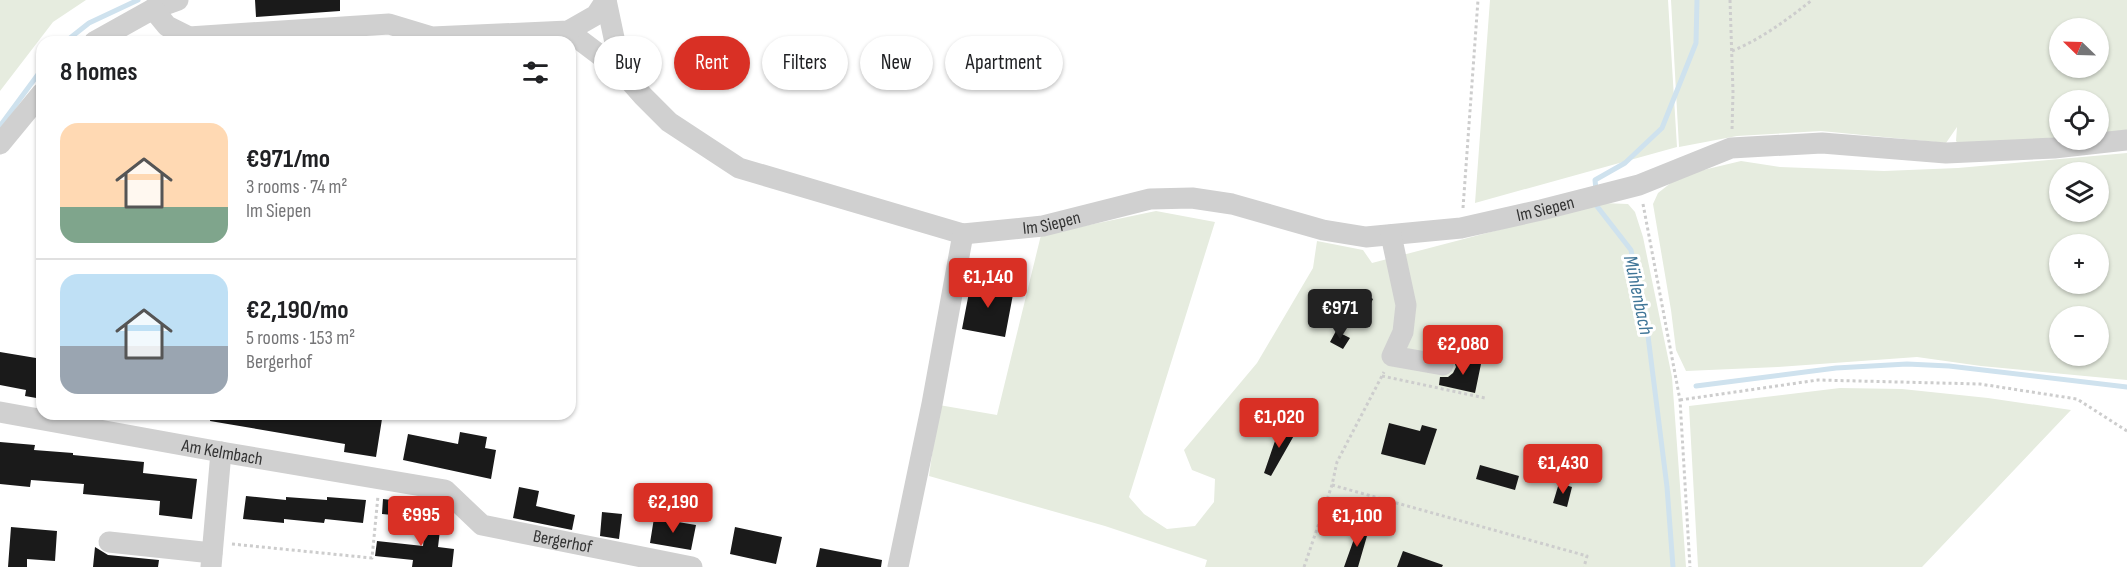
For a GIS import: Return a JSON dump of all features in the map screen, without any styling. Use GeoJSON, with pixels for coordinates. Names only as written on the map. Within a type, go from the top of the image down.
{"type":"FeatureCollection","features":[{"type":"Feature","properties":{"kind":"street"},"geometry":{"type":"LineString","coordinates":[[105,36],[153,9],[178,0]]}},
{"type":"Feature","properties":{"kind":"street","name":"Im Siepen"},"geometry":{"type":"LineString","coordinates":[[455,36],[568,31],[596,15],[606,0]]}},
{"type":"Feature","properties":{"kind":"street","name":"Im Siepen"},"geometry":{"type":"LineString","coordinates":[[606,0],[614,36]]}},
{"type":"Feature","properties":{"kind":"street","name":"Im Siepen"},"geometry":{"type":"LineString","coordinates":[[153,9],[167,26],[187,36]]}},
{"type":"Feature","properties":{"kind":"street","name":"Im Siepen"},"geometry":{"type":"LineString","coordinates":[[204,36],[389,24],[429,36]]}},
{"type":"Feature","properties":{"kind":"street","name":"Im Siepen"},"geometry":{"type":"LineString","coordinates":[[568,31],[575,36]]}},
{"type":"Feature","properties":{"kind":"street","name":"Im Siepen"},"geometry":{"type":"LineString","coordinates":[[576,37],[594,51]]}},
{"type":"Feature","properties":{"kind":"street","name":"Im Siepen"},"geometry":{"type":"LineString","coordinates":[[638,90],[669,122],[739,168],[963,234],[1043,226],[1150,199],[1192,198],[1232,204],[1323,230],[1366,237],[1391,235],[1461,228],[1639,185],[1731,148],[1822,143],[1946,153],[2054,148],[2127,140]]}},
{"type":"Feature","properties":{"kind":"street"},"geometry":{"type":"LineString","coordinates":[[0,144],[36,100]]}},
{"type":"Feature","properties":{"kind":"street"},"geometry":{"type":"LineString","coordinates":[[898,567],[932,404],[963,234]]}},
{"type":"Feature","properties":{"kind":"street"},"geometry":{"type":"LineString","coordinates":[[1391,235],[1406,305],[1403,332],[1392,356],[1443,365]]}},
{"type":"Feature","properties":{"kind":"street","name":"Am Kelmbach"},"geometry":{"type":"LineString","coordinates":[[0,412],[36,419]]}},
{"type":"Feature","properties":{"kind":"street","name":"Am Kelmbach"},"geometry":{"type":"LineString","coordinates":[[44,420],[445,490]]}},
{"type":"Feature","properties":{"kind":"street"},"geometry":{"type":"LineString","coordinates":[[109,542],[212,554],[221,452]]}},
{"type":"Feature","properties":{"kind":"street","name":"Bergerhof"},"geometry":{"type":"LineString","coordinates":[[445,490],[482,525],[692,567]]}},
{"type":"Feature","properties":{"kind":"path"},"geometry":{"type":"LineString","coordinates":[[1461,228],[1478,0]]}},
{"type":"Feature","properties":{"kind":"path"},"geometry":{"type":"LineString","coordinates":[[1730,0],[1733,92],[1731,148]]}},
{"type":"Feature","properties":{"kind":"path"},"geometry":{"type":"LineString","coordinates":[[1732,51],[1774,28],[1812,0]]}},
{"type":"Feature","properties":{"kind":"path"},"geometry":{"type":"LineString","coordinates":[[1639,185],[1680,400],[1690,567]]}},
{"type":"Feature","properties":{"kind":"path"},"geometry":{"type":"LineString","coordinates":[[1304,567],[1332,485],[1337,462],[1392,356]]}},
{"type":"Feature","properties":{"kind":"path"},"geometry":{"type":"LineString","coordinates":[[1382,376],[1485,398]]}},
{"type":"Feature","properties":{"kind":"path"},"geometry":{"type":"LineString","coordinates":[[1680,400],[1818,381],[1980,384],[2077,399],[2127,431]]}},
{"type":"Feature","properties":{"kind":"path"},"geometry":{"type":"LineString","coordinates":[[212,554],[372,558],[380,479]]}},
{"type":"Feature","properties":{"kind":"path"},"geometry":{"type":"LineString","coordinates":[[1332,485],[1587,556],[1584,567]]}},
{"type":"Feature","properties":{"kind":"shaded area"},"geometry":{"type":"Polygon","coordinates":[[[0,0],[86,0],[53,22],[42,36],[36,36],[36,44],[0,91],[0,0]]]}},
{"type":"Feature","properties":{"kind":"shaded area"},"geometry":{"type":"Polygon","coordinates":[[[1490,0],[1668,0],[1677,147],[1475,203],[1490,0]]]}},
{"type":"Feature","properties":{"kind":"shaded area"},"geometry":{"type":"Polygon","coordinates":[[[1671,0],[2127,0],[2127,133],[2109,136],[2109,90],[2049,90],[2049,141],[1961,147],[1956,141],[1957,127],[1946,143],[1821,131],[1737,136],[1679,147],[1671,0]]]}},
{"type":"Feature","properties":{"kind":"shaded area"},"geometry":{"type":"Polygon","coordinates":[[[2127,153],[2127,380],[1981,366],[1917,357],[1686,371],[1676,350],[1653,204],[1658,193],[1672,182],[1699,171],[1741,161],[1780,167],[1884,171],[1958,168],[2127,153]]]}},
{"type":"Feature","properties":{"kind":"shaded area"},"geometry":{"type":"Polygon","coordinates":[[[1602,203],[1628,204],[1635,212],[1643,237],[1672,377],[1686,567],[1205,567],[1207,560],[1105,526],[929,476],[939,405],[997,415],[1041,235],[1156,211],[1215,222],[1129,497],[1144,514],[1167,529],[1195,526],[1214,502],[1215,479],[1192,470],[1184,450],[1257,363],[1313,268],[1317,241],[1363,250],[1372,263],[1602,203]]]}},
{"type":"Feature","properties":{"kind":"shaded area"},"geometry":{"type":"Polygon","coordinates":[[[1840,388],[1902,389],[2071,410],[1922,567],[1698,567],[1689,406],[1840,388]]]}},
{"type":"Feature","properties":{"kind":"building"},"geometry":{"type":"Polygon","coordinates":[[[255,0],[340,0],[340,11],[256,17],[255,0]]]}},
{"type":"Feature","properties":{"kind":"building"},"geometry":{"type":"Polygon","coordinates":[[[971,282],[1014,289],[1005,337],[962,329],[971,282]]]}},
{"type":"Feature","properties":{"kind":"building"},"geometry":{"type":"Polygon","coordinates":[[[1361,292],[1373,299],[1366,313],[1353,306],[1361,292]]]}},
{"type":"Feature","properties":{"kind":"building"},"geometry":{"type":"Polygon","coordinates":[[[1336,331],[1350,338],[1343,349],[1330,342],[1336,331]]]}},
{"type":"Feature","properties":{"kind":"building"},"geometry":{"type":"Polygon","coordinates":[[[0,352],[36,358],[36,398],[25,396],[26,390],[0,385],[0,352]]]}},
{"type":"Feature","properties":{"kind":"building"},"geometry":{"type":"Polygon","coordinates":[[[1453,358],[1481,364],[1475,393],[1439,385],[1440,377],[1448,377],[1453,373],[1456,367],[1453,358]]]}},
{"type":"Feature","properties":{"kind":"building"},"geometry":{"type":"Polygon","coordinates":[[[382,420],[376,457],[344,452],[345,444],[210,421],[382,420]]]}},
{"type":"Feature","properties":{"kind":"building"},"geometry":{"type":"Polygon","coordinates":[[[1389,423],[1420,431],[1422,425],[1437,429],[1425,465],[1381,454],[1389,423]]]}},
{"type":"Feature","properties":{"kind":"building"},"geometry":{"type":"Polygon","coordinates":[[[1284,425],[1296,432],[1271,476],[1264,473],[1275,441],[1284,425]]]}},
{"type":"Feature","properties":{"kind":"building"},"geometry":{"type":"Polygon","coordinates":[[[460,432],[487,437],[485,448],[496,450],[491,479],[403,460],[408,434],[458,444],[460,432]]]}},
{"type":"Feature","properties":{"kind":"building"},"geometry":{"type":"Polygon","coordinates":[[[0,442],[35,445],[34,450],[144,462],[143,473],[197,479],[192,519],[159,515],[160,501],[83,494],[84,484],[31,480],[30,487],[0,484],[0,442]]]}},
{"type":"Feature","properties":{"kind":"building"},"geometry":{"type":"Polygon","coordinates":[[[1480,465],[1519,476],[1515,490],[1476,479],[1480,465]]]}},
{"type":"Feature","properties":{"kind":"building"},"geometry":{"type":"Polygon","coordinates":[[[1559,483],[1572,487],[1567,507],[1553,503],[1559,483]]]}},
{"type":"Feature","properties":{"kind":"building"},"geometry":{"type":"Polygon","coordinates":[[[519,487],[539,491],[536,506],[575,515],[572,530],[513,518],[519,487]]]}},
{"type":"Feature","properties":{"kind":"building"},"geometry":{"type":"Polygon","coordinates":[[[246,496],[286,500],[286,497],[327,500],[327,497],[366,500],[363,523],[325,519],[324,523],[284,519],[284,523],[243,519],[246,496]]]}},
{"type":"Feature","properties":{"kind":"building"},"geometry":{"type":"Polygon","coordinates":[[[383,499],[428,504],[425,518],[382,514],[383,499]]]}},
{"type":"Feature","properties":{"kind":"building"},"geometry":{"type":"Polygon","coordinates":[[[427,511],[442,513],[438,547],[454,549],[452,567],[412,567],[413,560],[375,556],[377,541],[423,546],[427,511]]]}},
{"type":"Feature","properties":{"kind":"building"},"geometry":{"type":"Polygon","coordinates":[[[602,512],[622,514],[619,539],[600,536],[602,512]]]}},
{"type":"Feature","properties":{"kind":"building"},"geometry":{"type":"Polygon","coordinates":[[[654,518],[696,525],[691,550],[650,543],[654,518]]]}},
{"type":"Feature","properties":{"kind":"building"},"geometry":{"type":"Polygon","coordinates":[[[1359,525],[1369,529],[1358,567],[1344,567],[1359,525]]]}},
{"type":"Feature","properties":{"kind":"building"},"geometry":{"type":"Polygon","coordinates":[[[11,527],[57,531],[55,561],[27,559],[27,567],[8,567],[11,527]]]}},
{"type":"Feature","properties":{"kind":"building"},"geometry":{"type":"Polygon","coordinates":[[[735,527],[782,537],[776,564],[730,554],[735,527]]]}},
{"type":"Feature","properties":{"kind":"building"},"geometry":{"type":"Polygon","coordinates":[[[95,547],[108,555],[159,560],[158,567],[93,567],[95,547]]]}},
{"type":"Feature","properties":{"kind":"building"},"geometry":{"type":"Polygon","coordinates":[[[820,548],[882,560],[881,567],[816,567],[820,548]]]}},
{"type":"Feature","properties":{"kind":"building"},"geometry":{"type":"Polygon","coordinates":[[[1403,551],[1443,565],[1442,567],[1397,567],[1403,551]]]}},
{"type":"Feature","properties":{"kind":"waterway"},"geometry":{"type":"LineString","coordinates":[[73,36],[89,23],[138,0]]}},
{"type":"Feature","properties":{"kind":"waterway","name":"Mühlenbach"},"geometry":{"type":"LineString","coordinates":[[1596,190],[1595,180],[1625,163],[1662,128],[1696,43],[1697,0]]}},
{"type":"Feature","properties":{"kind":"waterway"},"geometry":{"type":"LineString","coordinates":[[0,126],[36,77]]}},
{"type":"Feature","properties":{"kind":"waterway","name":"Mühlenbach"},"geometry":{"type":"LineString","coordinates":[[1596,200],[1596,205],[1631,250],[1647,328],[1667,487],[1673,567]]}},
{"type":"Feature","properties":{"kind":"waterway"},"geometry":{"type":"LineString","coordinates":[[1696,386],[1836,368],[1907,364],[1949,366],[2127,387]]}}]}
